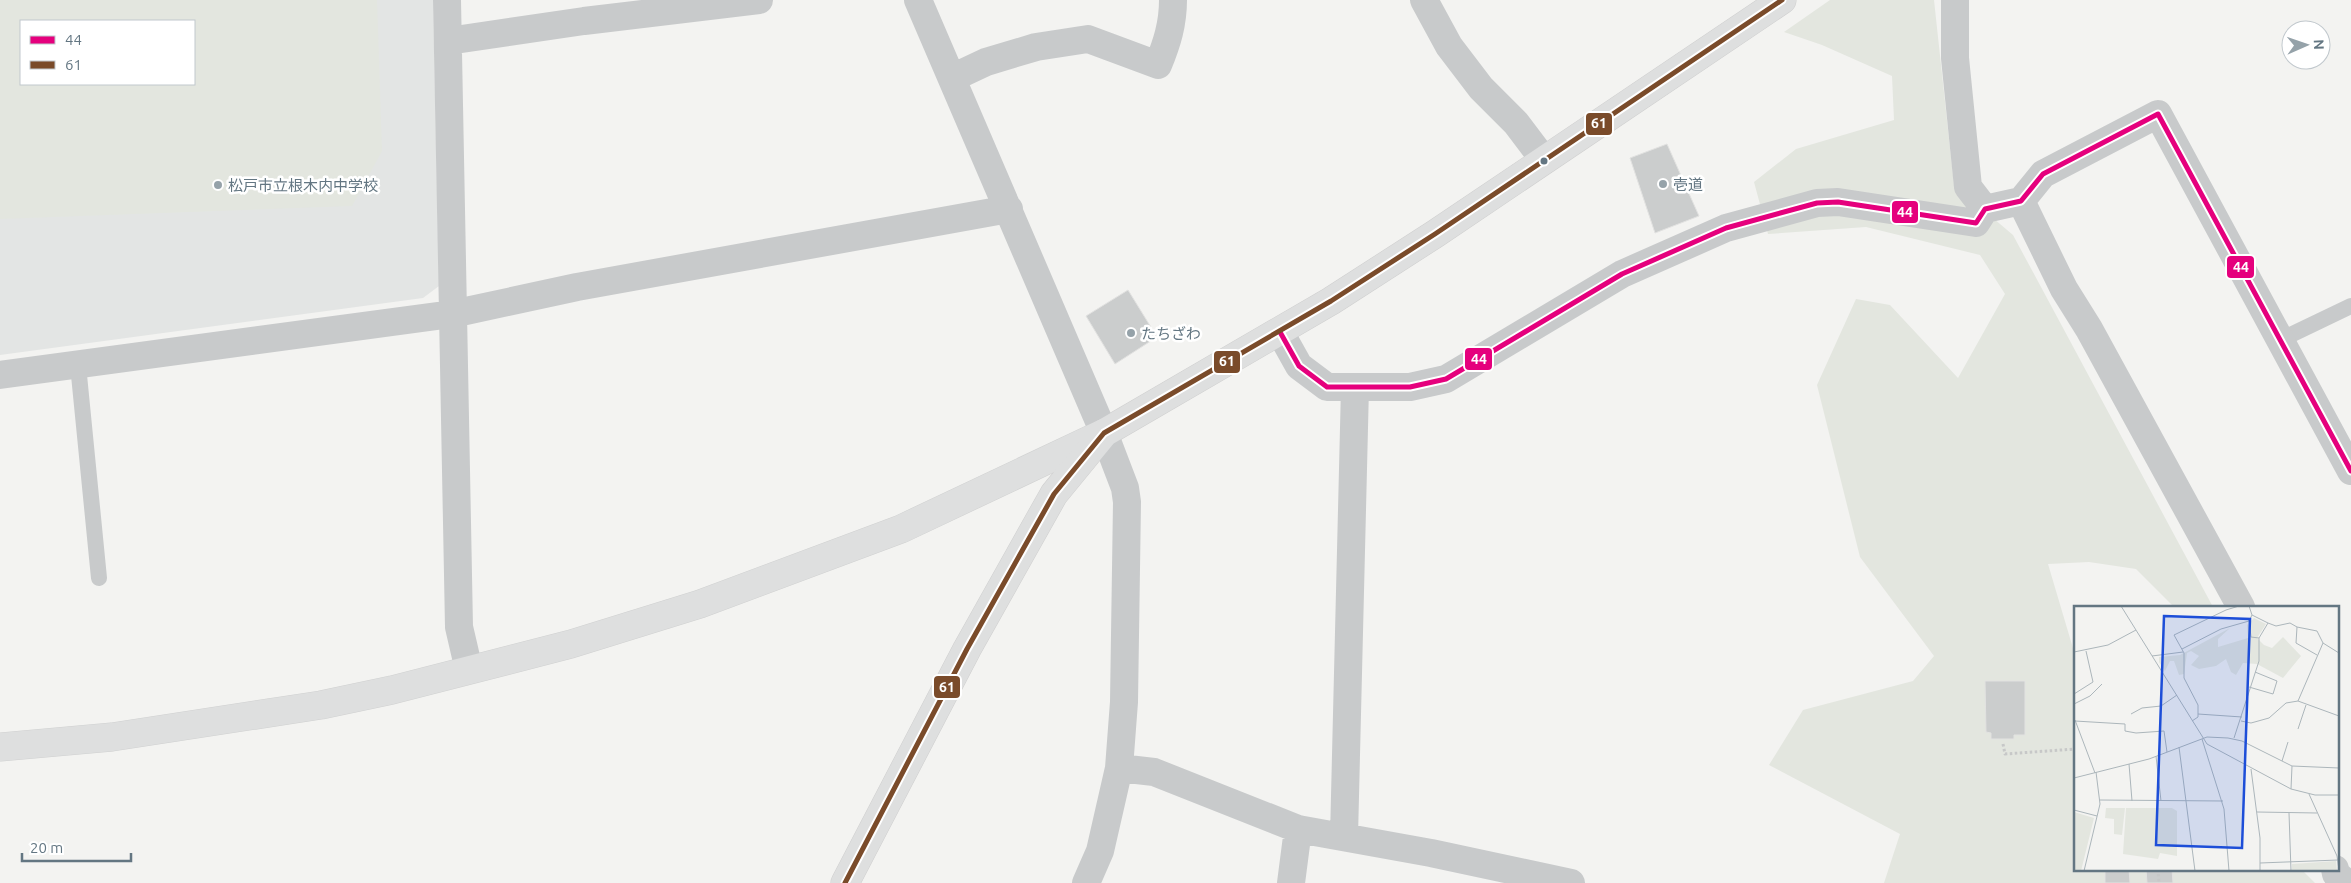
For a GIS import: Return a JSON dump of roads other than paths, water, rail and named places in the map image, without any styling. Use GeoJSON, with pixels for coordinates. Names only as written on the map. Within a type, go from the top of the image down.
{"type":"FeatureCollection","features":[{"type":"Feature","properties":{"kind":"main road"},"geometry":{"type":"LineString","coordinates":[[0,747],[112,736],[230,720],[383,692],[572,644],[700,604],[902,529],[1104,433],[1280,332],[1435,234],[1782,0]]}},
{"type":"Feature","properties":{"kind":"main road"},"geometry":{"type":"LineString","coordinates":[[845,883],[967,649],[1054,494],[1104,433]]}},
{"type":"Feature","properties":{"kind":"street"},"geometry":{"type":"LineString","coordinates":[[447,0],[459,627],[469,670]]}},
{"type":"Feature","properties":{"kind":"street"},"geometry":{"type":"LineString","coordinates":[[448,41],[584,21],[759,0]]}},
{"type":"Feature","properties":{"kind":"street"},"geometry":{"type":"LineString","coordinates":[[918,0],[1010,208],[1125,488],[1127,502],[1124,702],[1119,768],[1100,851],[1086,883]]}},
{"type":"Feature","properties":{"kind":"street"},"geometry":{"type":"LineString","coordinates":[[952,78],[986,62],[1036,48],[1088,39],[1158,65],[1169,39],[1173,17],[1173,0]]}},
{"type":"Feature","properties":{"kind":"street"},"geometry":{"type":"LineString","coordinates":[[1424,0],[1449,46],[1481,88],[1516,123],[1544,160]]}},
{"type":"Feature","properties":{"kind":"street"},"geometry":{"type":"LineString","coordinates":[[1955,0],[1955,58],[1968,187],[1985,210]]}},
{"type":"Feature","properties":{"kind":"street"},"geometry":{"type":"LineString","coordinates":[[1280,332],[1299,366],[1327,387],[1410,387],[1446,379],[1622,274],[1726,228],[1817,202],[1838,202],[1976,223],[1985,210],[2021,201],[2043,174],[2158,114],[2351,471]]}},
{"type":"Feature","properties":{"kind":"street"},"geometry":{"type":"LineString","coordinates":[[2021,201],[2064,290],[2089,329],[2240,606]]}},
{"type":"Feature","properties":{"kind":"street"},"geometry":{"type":"LineString","coordinates":[[0,375],[452,314],[586,285],[1010,208]]}},
{"type":"Feature","properties":{"kind":"street"},"geometry":{"type":"LineString","coordinates":[[1344,837],[1355,387]]}},
{"type":"Feature","properties":{"kind":"street"},"geometry":{"type":"LineString","coordinates":[[1119,768],[1154,772],[1298,829],[1571,883]]}},
{"type":"Feature","properties":{"kind":"street"},"geometry":{"type":"LineString","coordinates":[[1291,883],[1298,829]]}},
{"type":"Feature","properties":{"kind":"lane"},"geometry":{"type":"LineString","coordinates":[[2280,340],[2351,306]]}},
{"type":"Feature","properties":{"kind":"lane"},"geometry":{"type":"LineString","coordinates":[[78,365],[98,578]]}},
{"type":"Feature","properties":{"kind":"place","name":"壱道"},"geometry":{"type":"Point","coordinates":[1663,184]}},
{"type":"Feature","properties":{"kind":"place","name":"松戸市立根木内中学校"},"geometry":{"type":"Point","coordinates":[218,185]}},
{"type":"Feature","properties":{"kind":"place","name":"たちざわ"},"geometry":{"type":"Point","coordinates":[1131,333]}}]}
